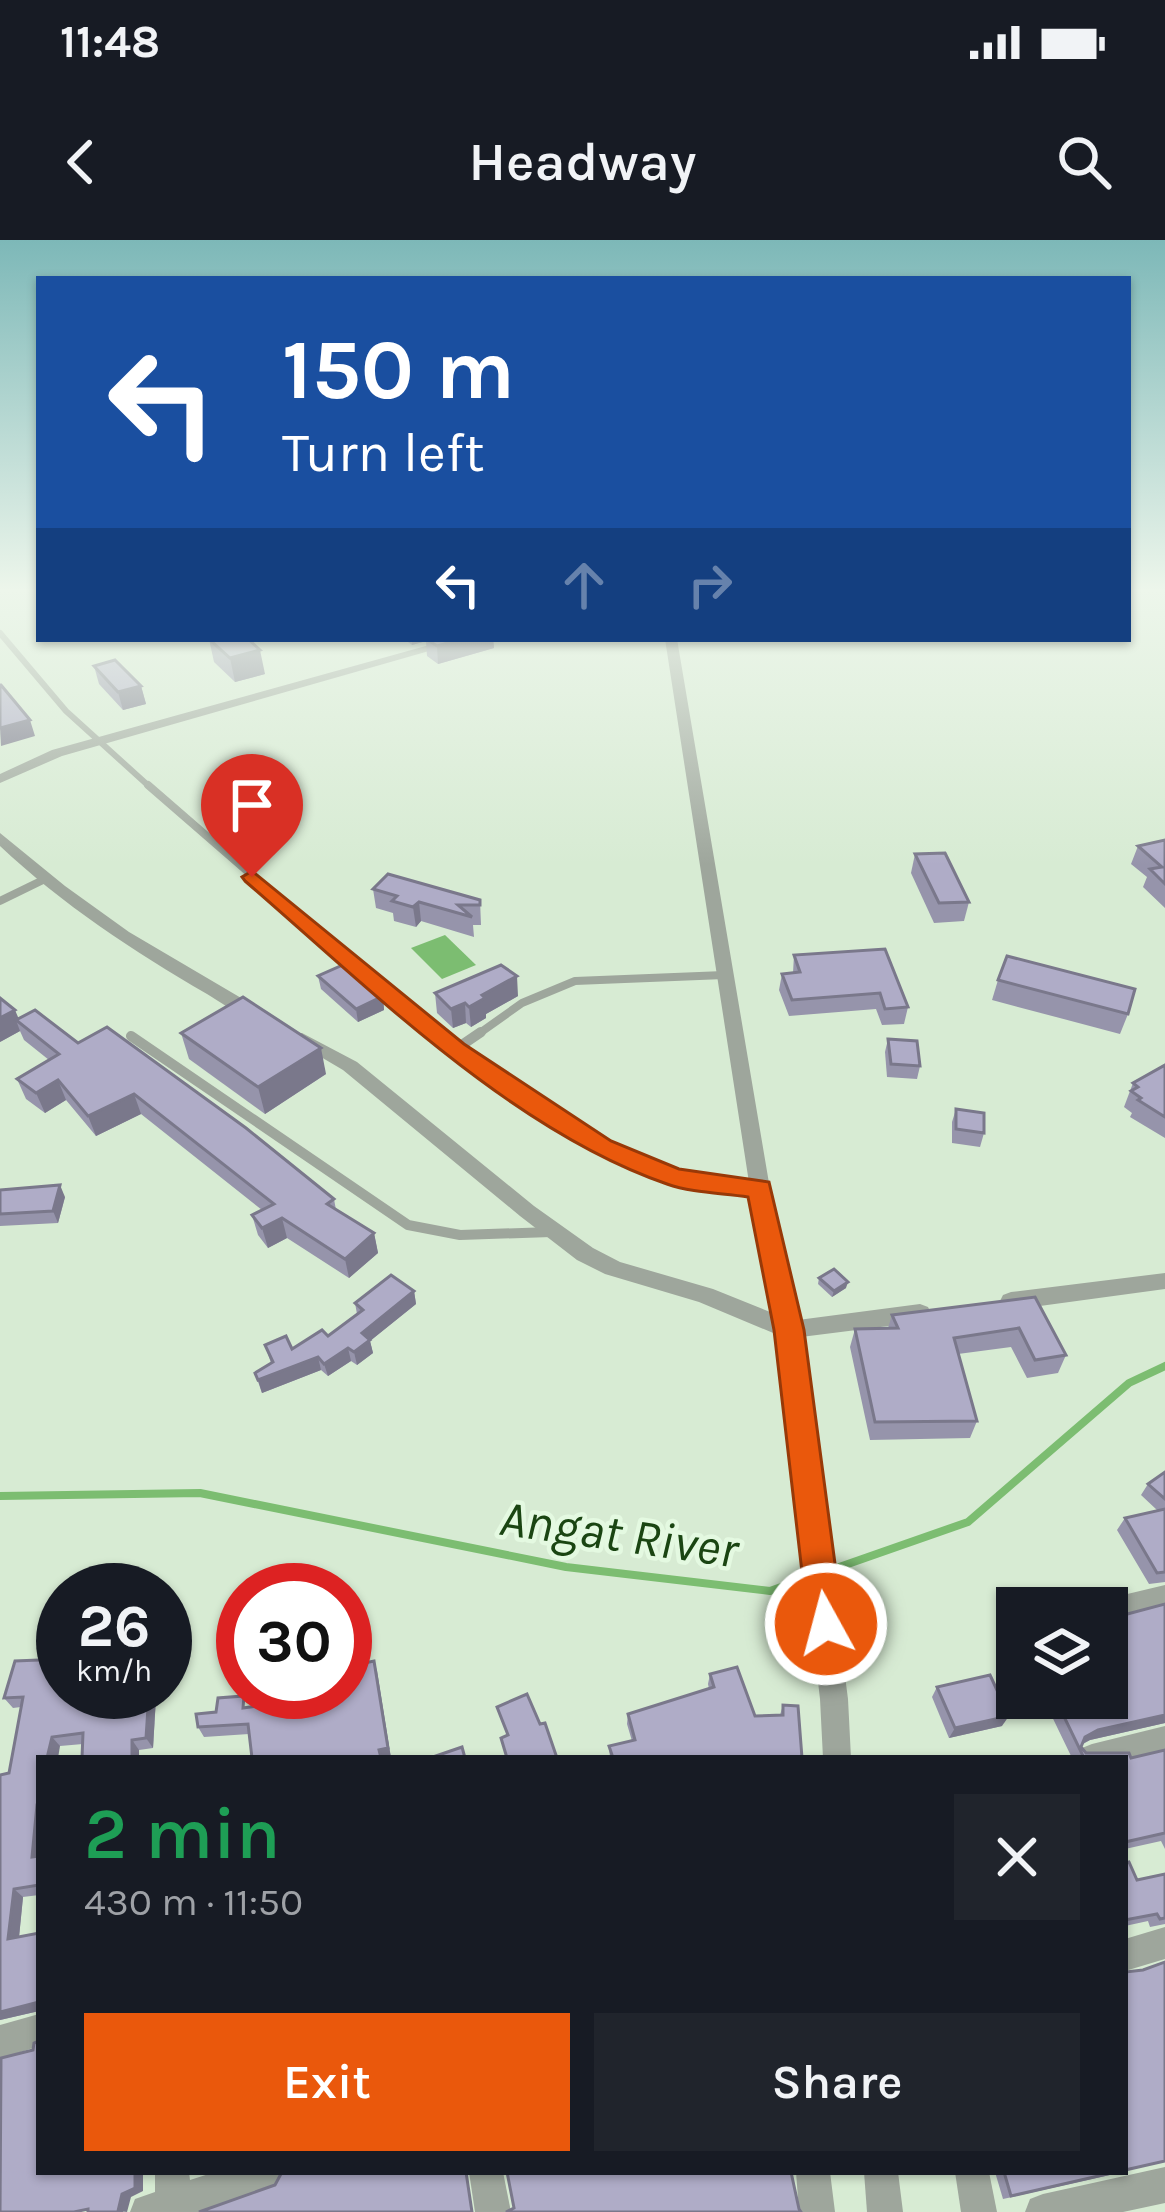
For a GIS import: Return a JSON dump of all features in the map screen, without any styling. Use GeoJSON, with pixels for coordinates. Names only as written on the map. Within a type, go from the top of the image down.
{"type":"FeatureCollection","features":[{"type":"Feature","properties":{"kind":"street"},"geometry":{"type":"LineString","coordinates":[[0,779],[44,757],[313,681]]}},
{"type":"Feature","properties":{"kind":"street"},"geometry":{"type":"LineString","coordinates":[[678,681],[760,1189],[789,1330],[835,1699],[837,1755]]}},
{"type":"Feature","properties":{"kind":"street"},"geometry":{"type":"LineString","coordinates":[[0,838],[43,880],[105,924],[350,1066],[555,1232],[613,1268],[705,1295],[789,1330],[954,1309]]}},
{"type":"Feature","properties":{"kind":"street"},"geometry":{"type":"LineString","coordinates":[[977,1306],[1165,1281]]}},
{"type":"Feature","properties":{"kind":"street"},"geometry":{"type":"LineString","coordinates":[[1128,1605],[1165,1597]]}},
{"type":"Feature","properties":{"kind":"street"},"geometry":{"type":"LineString","coordinates":[[1104,1755],[1165,1740]]}},
{"type":"Feature","properties":{"kind":"street"},"geometry":{"type":"LineString","coordinates":[[1128,1954],[1165,1943]]}},
{"type":"Feature","properties":{"kind":"street"},"geometry":{"type":"LineString","coordinates":[[0,2042],[36,2031]]}},
{"type":"Feature","properties":{"kind":"street"},"geometry":{"type":"LineString","coordinates":[[167,2200],[256,2175]]}},
{"type":"Feature","properties":{"kind":"street"},"geometry":{"type":"LineString","coordinates":[[486,2175],[493,2212]]}},
{"type":"Feature","properties":{"kind":"street"},"geometry":{"type":"LineString","coordinates":[[813,2175],[817,2212]]}},
{"type":"Feature","properties":{"kind":"street"},"geometry":{"type":"LineString","coordinates":[[881,2175],[885,2212]]}},
{"type":"Feature","properties":{"kind":"street"},"geometry":{"type":"LineString","coordinates":[[973,2175],[979,2212]]}},
{"type":"Feature","properties":{"kind":"street"},"geometry":{"type":"LineString","coordinates":[[1043,2212],[1165,2185]]}},
{"type":"Feature","properties":{"kind":"lane"},"geometry":{"type":"LineString","coordinates":[[38,681],[287,908],[455,1049],[602,1148],[675,1178],[760,1189]]}},
{"type":"Feature","properties":{"kind":"lane"},"geometry":{"type":"LineString","coordinates":[[0,901],[43,880]]}},
{"type":"Feature","properties":{"kind":"lane"},"geometry":{"type":"LineString","coordinates":[[455,1049],[522,1003],[575,981],[724,975]]}},
{"type":"Feature","properties":{"kind":"lane"},"geometry":{"type":"LineString","coordinates":[[131,1036],[408,1226],[460,1235],[555,1232]]}},
{"type":"Feature","properties":{"kind":"shaded area"},"geometry":{"type":"Polygon","coordinates":[[[445,935],[476,965],[442,979],[411,948],[445,935]]]}},
{"type":"Feature","properties":{"kind":"building"},"geometry":{"type":"Polygon","coordinates":[[[108,681],[136,681],[141,686],[118,692],[108,681]]]}},
{"type":"Feature","properties":{"kind":"building"},"geometry":{"type":"Polygon","coordinates":[[[1,685],[30,720],[0,728],[1,685]]]}},
{"type":"Feature","properties":{"kind":"building"},"geometry":{"type":"Polygon","coordinates":[[[1165,840],[1165,884],[1150,869],[1162,867],[1138,846],[1165,840]]]}},
{"type":"Feature","properties":{"kind":"building"},"geometry":{"type":"Polygon","coordinates":[[[945,853],[969,902],[939,903],[915,854],[945,853]]]}},
{"type":"Feature","properties":{"kind":"building"},"geometry":{"type":"Polygon","coordinates":[[[388,874],[480,900],[480,905],[458,905],[472,917],[419,902],[413,907],[392,901],[397,896],[373,889],[388,874]]]}},
{"type":"Feature","properties":{"kind":"building"},"geometry":{"type":"Polygon","coordinates":[[[885,949],[908,1007],[885,1009],[880,993],[792,1000],[782,974],[800,972],[794,955],[885,949]]]}},
{"type":"Feature","properties":{"kind":"building"},"geometry":{"type":"Polygon","coordinates":[[[1007,956],[1135,989],[1128,1014],[998,980],[1007,956]]]}},
{"type":"Feature","properties":{"kind":"building"},"geometry":{"type":"Polygon","coordinates":[[[345,964],[383,996],[356,1009],[318,976],[345,964]]]}},
{"type":"Feature","properties":{"kind":"building"},"geometry":{"type":"Polygon","coordinates":[[[501,965],[517,976],[469,1007],[465,1003],[451,1009],[435,993],[501,965]]]}},
{"type":"Feature","properties":{"kind":"building"},"geometry":{"type":"Polygon","coordinates":[[[243,997],[321,1048],[258,1087],[181,1033],[243,997]]]}},
{"type":"Feature","properties":{"kind":"building"},"geometry":{"type":"Polygon","coordinates":[[[0,998],[15,1010],[0,1018],[0,998]]]}},
{"type":"Feature","properties":{"kind":"building"},"geometry":{"type":"Polygon","coordinates":[[[35,1010],[78,1043],[107,1027],[334,1199],[327,1204],[374,1233],[345,1259],[282,1218],[262,1228],[252,1215],[274,1204],[134,1094],[88,1116],[58,1080],[36,1093],[17,1079],[59,1054],[16,1020],[35,1010]]]}},
{"type":"Feature","properties":{"kind":"building"},"geometry":{"type":"Polygon","coordinates":[[[888,1039],[917,1041],[920,1066],[891,1064],[888,1039]]]}},
{"type":"Feature","properties":{"kind":"building"},"geometry":{"type":"Polygon","coordinates":[[[1165,1065],[1165,1117],[1131,1091],[1138,1087],[1133,1083],[1165,1065]]]}},
{"type":"Feature","properties":{"kind":"building"},"geometry":{"type":"Polygon","coordinates":[[[956,1109],[984,1113],[984,1133],[956,1129],[956,1109]]]}},
{"type":"Feature","properties":{"kind":"building"},"geometry":{"type":"Polygon","coordinates":[[[60,1185],[53,1211],[0,1214],[0,1190],[60,1185]]]}},
{"type":"Feature","properties":{"kind":"building"},"geometry":{"type":"Polygon","coordinates":[[[834,1269],[848,1282],[834,1291],[819,1278],[834,1269]]]}},
{"type":"Feature","properties":{"kind":"building"},"geometry":{"type":"Polygon","coordinates":[[[391,1275],[414,1291],[362,1333],[370,1340],[324,1364],[318,1357],[258,1380],[255,1373],[273,1362],[265,1345],[286,1336],[292,1349],[322,1330],[328,1336],[363,1310],[355,1303],[391,1275]]]}},
{"type":"Feature","properties":{"kind":"building"},"geometry":{"type":"Polygon","coordinates":[[[1035,1297],[1066,1355],[1035,1360],[1019,1328],[954,1338],[977,1421],[875,1422],[855,1329],[898,1328],[892,1315],[1035,1297]]]}},
{"type":"Feature","properties":{"kind":"building"},"geometry":{"type":"Polygon","coordinates":[[[1165,1472],[1165,1499],[1148,1484],[1165,1472]]]}},
{"type":"Feature","properties":{"kind":"building"},"geometry":{"type":"Polygon","coordinates":[[[1165,1509],[1165,1572],[1157,1573],[1125,1518],[1165,1509]]]}},
{"type":"Feature","properties":{"kind":"building"},"geometry":{"type":"Polygon","coordinates":[[[1165,1604],[1165,1715],[1098,1730],[1085,1737],[1081,1747],[1086,1753],[1129,1753],[1131,1758],[1165,1750],[1165,1833],[1128,1841],[1128,1755],[1083,1755],[1065,1719],[1128,1719],[1128,1614],[1165,1604]]]}},
{"type":"Feature","properties":{"kind":"building"},"geometry":{"type":"Polygon","coordinates":[[[36,1660],[36,1719],[147,1719],[146,1738],[132,1740],[132,1755],[82,1755],[83,1733],[52,1737],[48,1755],[36,1755],[32,1857],[36,1856],[36,1885],[14,1889],[8,1939],[36,1934],[36,2003],[0,2012],[0,1775],[9,1773],[23,1697],[4,1698],[15,1661],[36,1660]]]}},
{"type":"Feature","properties":{"kind":"building"},"geometry":{"type":"Polygon","coordinates":[[[374,1661],[388,1748],[379,1750],[380,1755],[252,1755],[248,1724],[198,1727],[196,1714],[216,1712],[216,1719],[372,1719],[374,1661]]]}},
{"type":"Feature","properties":{"kind":"building"},"geometry":{"type":"Polygon","coordinates":[[[737,1667],[755,1716],[783,1715],[783,1705],[798,1706],[802,1755],[612,1755],[609,1746],[635,1740],[628,1714],[714,1687],[710,1674],[737,1667]]]}},
{"type":"Feature","properties":{"kind":"building"},"geometry":{"type":"Polygon","coordinates":[[[990,1675],[996,1688],[996,1719],[955,1728],[937,1687],[990,1675]]]}},
{"type":"Feature","properties":{"kind":"building"},"geometry":{"type":"Polygon","coordinates":[[[527,1694],[540,1724],[545,1723],[556,1755],[506,1755],[501,1738],[508,1735],[497,1707],[527,1694]]]}},
{"type":"Feature","properties":{"kind":"building"},"geometry":{"type":"Polygon","coordinates":[[[462,1747],[464,1755],[439,1755],[462,1747]]]}},
{"type":"Feature","properties":{"kind":"building"},"geometry":{"type":"Polygon","coordinates":[[[1128,1862],[1137,1880],[1165,1874],[1165,1918],[1157,1914],[1128,1919],[1128,1862]]]}},
{"type":"Feature","properties":{"kind":"building"},"geometry":{"type":"Polygon","coordinates":[[[1165,1962],[1165,2161],[1128,2169],[1128,1972],[1165,1962]]]}},
{"type":"Feature","properties":{"kind":"building"},"geometry":{"type":"Polygon","coordinates":[[[34,2043],[36,2175],[135,2175],[135,2188],[122,2194],[118,2211],[123,2212],[0,2212],[1,2058],[33,2050],[34,2043]]]}},
{"type":"Feature","properties":{"kind":"building"},"geometry":{"type":"Polygon","coordinates":[[[280,2175],[466,2175],[472,2212],[199,2212],[275,2185],[280,2175]]]}},
{"type":"Feature","properties":{"kind":"building"},"geometry":{"type":"Polygon","coordinates":[[[508,2175],[792,2175],[801,2212],[506,2212],[514,2208],[508,2175]]]}},
{"type":"Feature","properties":{"kind":"building"},"geometry":{"type":"Polygon","coordinates":[[[1005,2175],[1103,2175],[1011,2196],[1005,2175]]]}},
{"type":"Feature","properties":{"kind":"waterway","name":"Angat River"},"geometry":{"type":"LineString","coordinates":[[825,1572],[968,1522],[1129,1383],[1165,1366]]}},
{"type":"Feature","properties":{"kind":"waterway","name":"Angat River"},"geometry":{"type":"LineString","coordinates":[[0,1496],[200,1493],[566,1567],[770,1591],[812,1576]]}},
{"type":"Feature","properties":{"kind":"route"},"geometry":{"type":"LineString","coordinates":[[252,877],[455,1049],[602,1148],[675,1178],[760,1189],[789,1330],[826,1624]]}}]}
